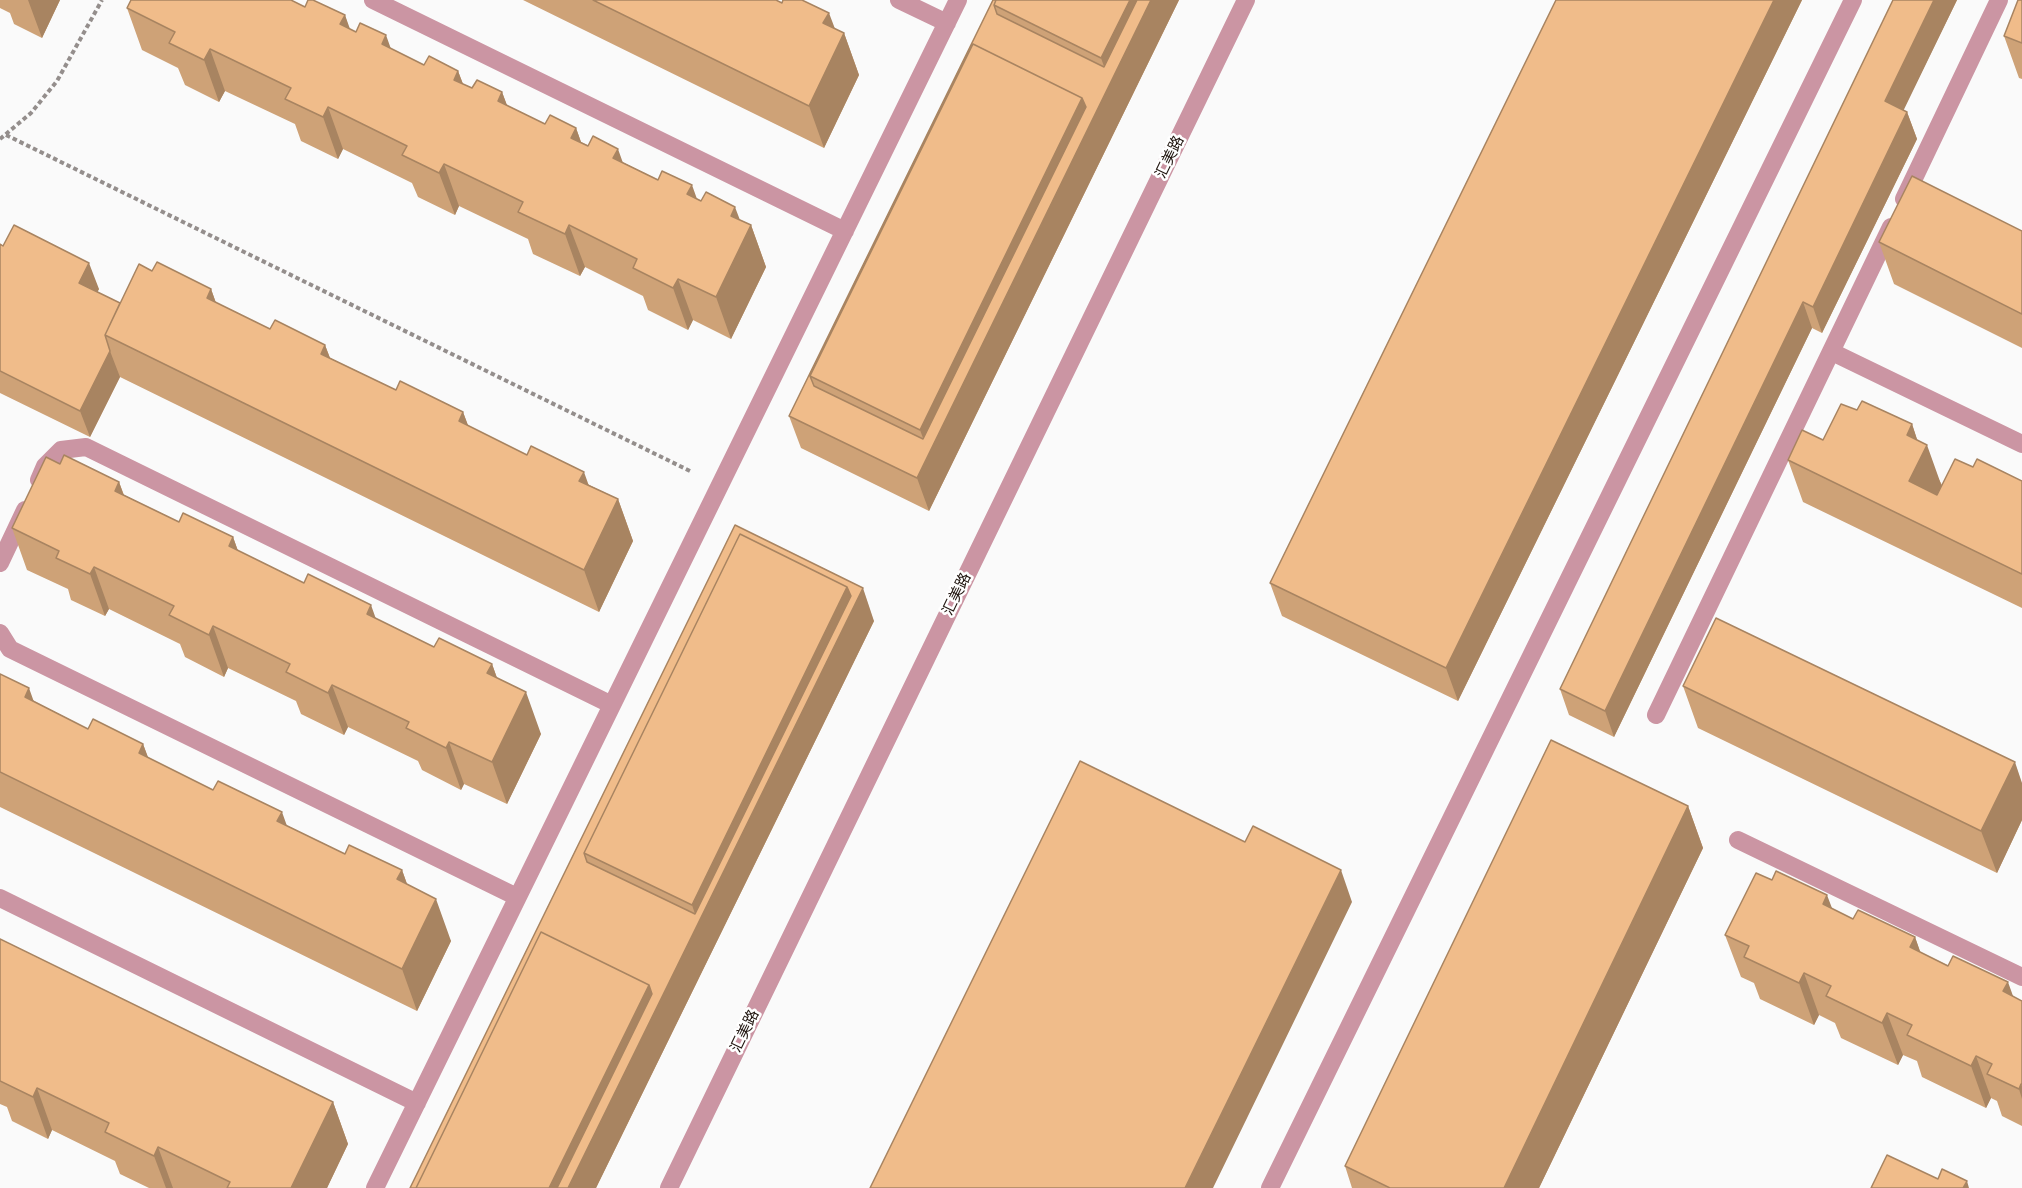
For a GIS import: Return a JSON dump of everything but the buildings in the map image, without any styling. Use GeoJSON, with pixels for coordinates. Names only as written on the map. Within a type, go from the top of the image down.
{"type":"FeatureCollection","features":[{"type":"Feature","properties":{"kind":"street"},"geometry":{"type":"LineString","coordinates":[[374,0],[845,231]]}},
{"type":"Feature","properties":{"kind":"street"},"geometry":{"type":"LineString","coordinates":[[899,0],[947,23]]}},
{"type":"Feature","properties":{"kind":"street"},"geometry":{"type":"LineString","coordinates":[[375,1188],[958,0]]}},
{"type":"Feature","properties":{"kind":"street","name":"汇美路"},"geometry":{"type":"LineString","coordinates":[[669,1188],[1246,0]]}},
{"type":"Feature","properties":{"kind":"street"},"geometry":{"type":"LineString","coordinates":[[1270,1188],[1853,0]]}},
{"type":"Feature","properties":{"kind":"street"},"geometry":{"type":"LineString","coordinates":[[1656,715],[1999,0]]}},
{"type":"Feature","properties":{"kind":"street"},"geometry":{"type":"LineString","coordinates":[[1832,352],[2022,444]]}},
{"type":"Feature","properties":{"kind":"street"},"geometry":{"type":"LineString","coordinates":[[0,563],[45,466],[61,450],[86,447],[612,705]]}},
{"type":"Feature","properties":{"kind":"street"},"geometry":{"type":"LineString","coordinates":[[0,633],[10,649],[518,897]]}},
{"type":"Feature","properties":{"kind":"street"},"geometry":{"type":"LineString","coordinates":[[1738,840],[2022,977]]}},
{"type":"Feature","properties":{"kind":"street"},"geometry":{"type":"LineString","coordinates":[[0,898],[417,1103]]}},
{"type":"Feature","properties":{"kind":"path"},"geometry":{"type":"LineString","coordinates":[[0,140],[31,113],[57,81],[102,0]]}},
{"type":"Feature","properties":{"kind":"path"},"geometry":{"type":"LineString","coordinates":[[6,135],[720,485]]}}]}
